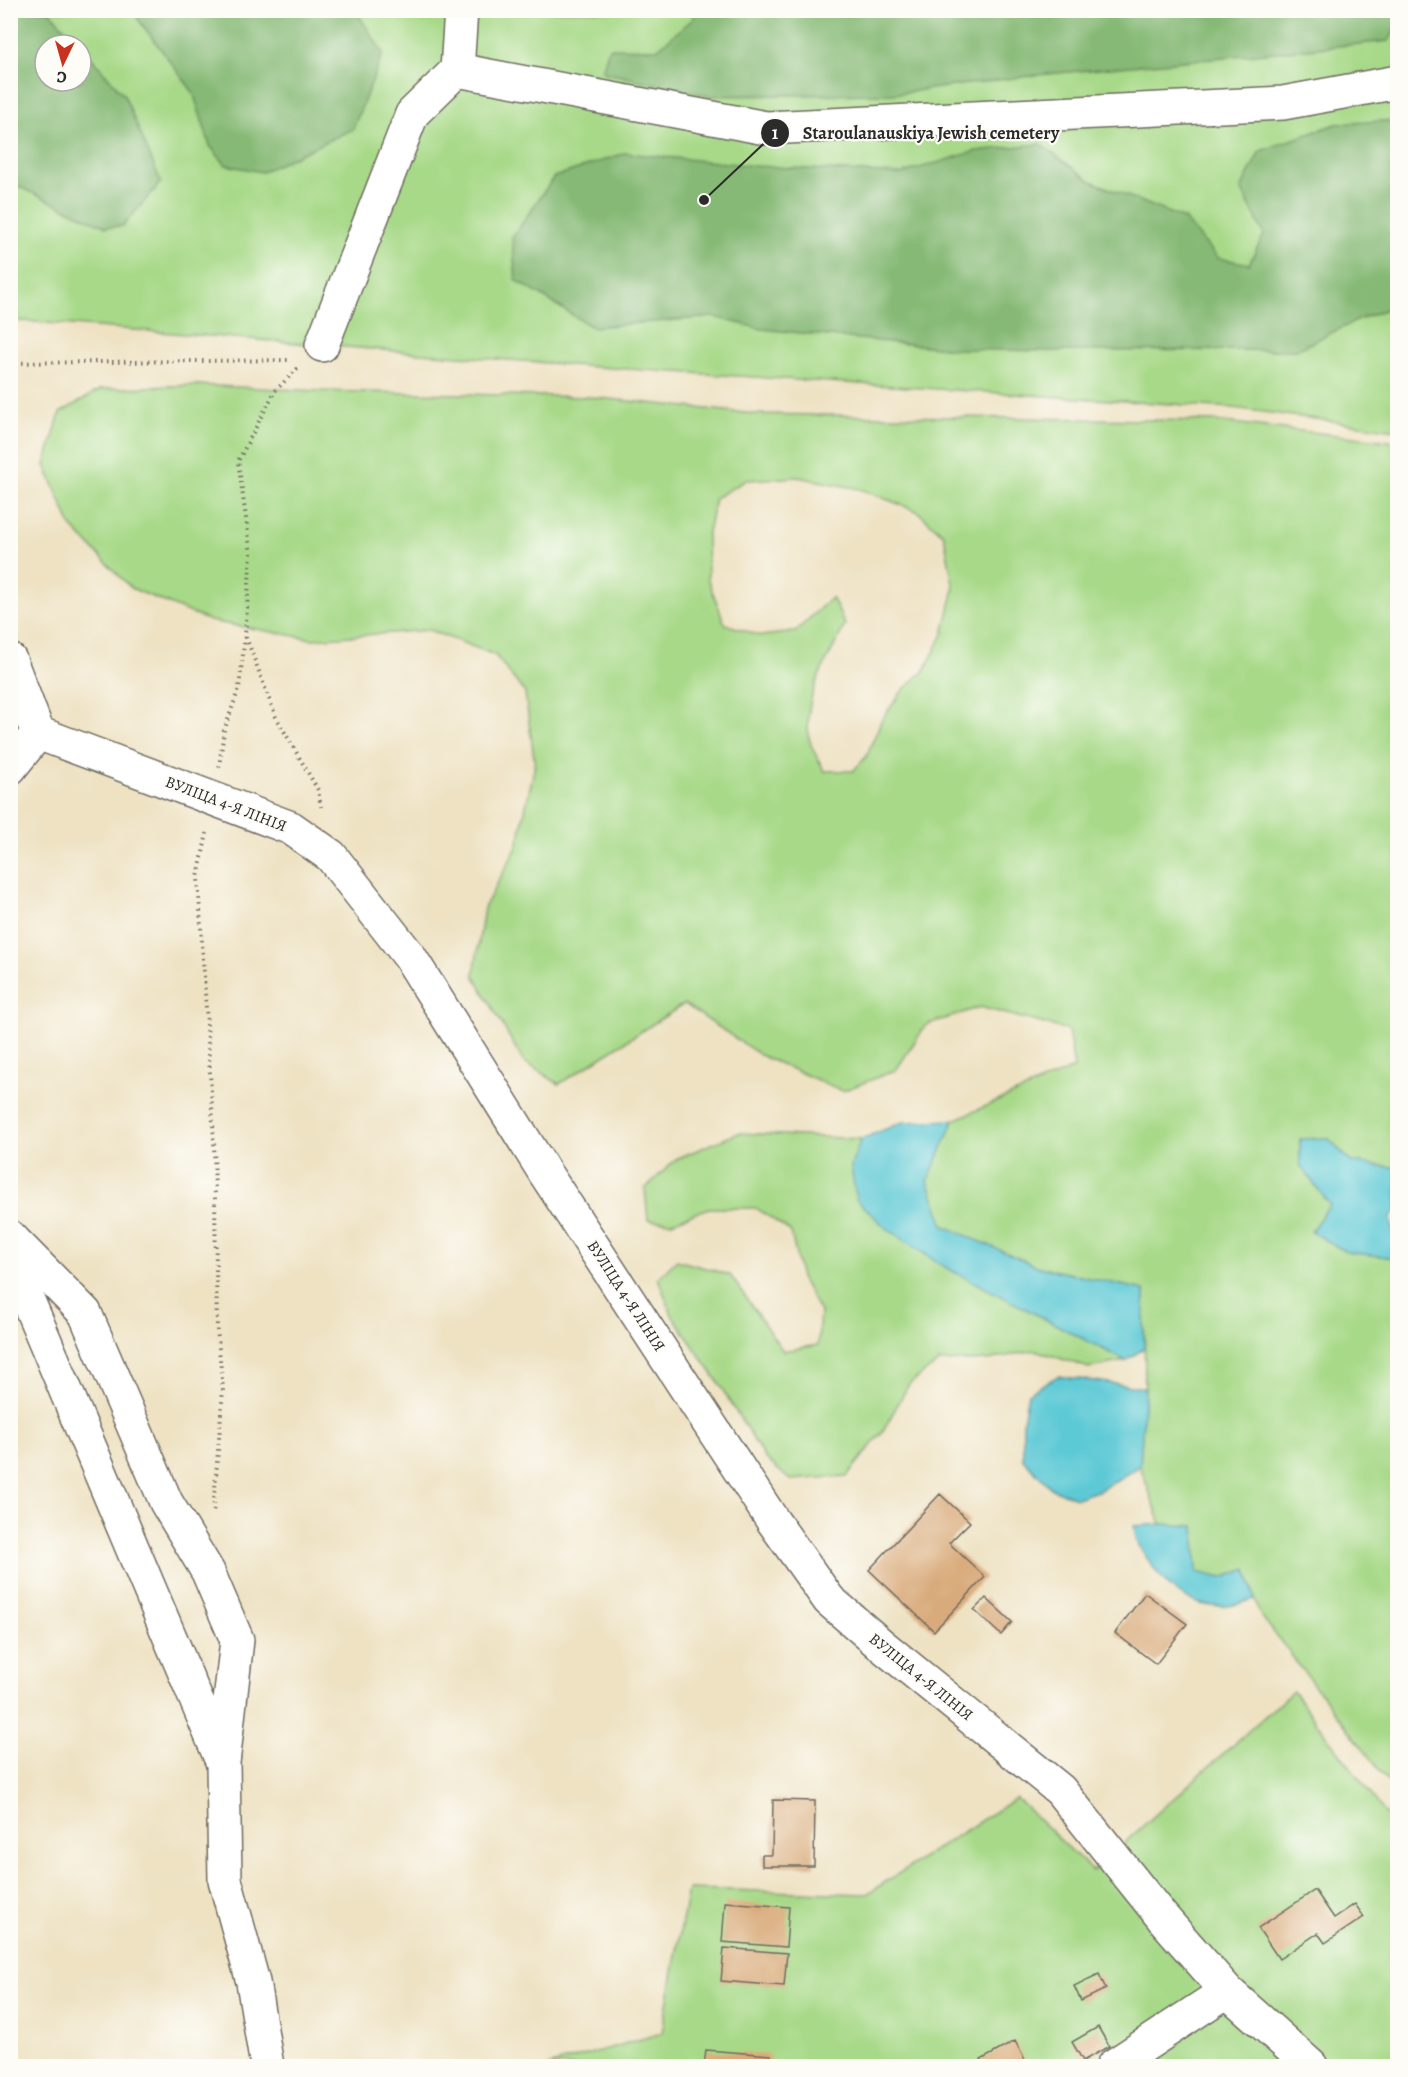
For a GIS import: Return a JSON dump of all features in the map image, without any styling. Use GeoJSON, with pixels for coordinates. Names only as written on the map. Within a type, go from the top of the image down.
{"type":"FeatureCollection","features":[{"type":"Feature","properties":{"kind":"street"},"geometry":{"type":"LineString","coordinates":[[314,352],[412,114],[457,70],[461,10]]}},
{"type":"Feature","properties":{"kind":"street"},"geometry":{"type":"LineString","coordinates":[[457,70],[766,128],[1283,103],[1398,82]]}},
{"type":"Feature","properties":{"kind":"street"},"geometry":{"type":"LineString","coordinates":[[10,660],[38,733],[10,768]]}},
{"type":"Feature","properties":{"kind":"street","name":"ВУЛІЦА 4-Я ЛІНІЯ"},"geometry":{"type":"LineString","coordinates":[[38,733],[291,828],[331,856],[410,957],[551,1183],[773,1521],[829,1600],[1060,1790],[1162,1917],[1227,1991],[1311,2067]]}},
{"type":"Feature","properties":{"kind":"street"},"geometry":{"type":"LineString","coordinates":[[10,1237],[85,1313],[166,1502],[208,1572],[237,1640],[223,1763],[225,1880],[254,1982],[267,2067]]}},
{"type":"Feature","properties":{"kind":"street"},"geometry":{"type":"LineString","coordinates":[[10,1258],[223,1763]]}},
{"type":"Feature","properties":{"kind":"street"},"geometry":{"type":"LineString","coordinates":[[1113,2067],[1227,1991]]}},
{"type":"Feature","properties":{"kind":"path"},"geometry":{"type":"LineString","coordinates":[[10,363],[314,352]]}},
{"type":"Feature","properties":{"kind":"path"},"geometry":{"type":"LineString","coordinates":[[213,1515],[223,1389],[217,1329],[214,1139],[198,877],[214,799],[224,731],[239,688],[245,636],[251,554],[238,461],[275,391],[314,352]]}},
{"type":"Feature","properties":{"kind":"path"},"geometry":{"type":"LineString","coordinates":[[245,636],[276,717],[318,790],[331,856]]}},
{"type":"Feature","properties":{"kind":"green space"},"geometry":{"type":"Polygon","coordinates":[[[11,10],[49,11],[69,33],[33,33],[33,93],[93,93],[93,60],[124,95],[161,182],[123,226],[106,227],[11,183],[11,10]]]}},
{"type":"Feature","properties":{"kind":"green space"},"geometry":{"type":"Polygon","coordinates":[[[1397,10],[1397,26],[1389,41],[1037,75],[892,94],[709,96],[602,72],[609,48],[657,49],[693,19],[693,11],[1397,10]]]}},
{"type":"Feature","properties":{"kind":"green space"},"geometry":{"type":"Polygon","coordinates":[[[10,11],[1397,11],[1397,430],[1234,408],[597,367],[11,320],[10,11]]]}},
{"type":"Feature","properties":{"kind":"green space"},"geometry":{"type":"Polygon","coordinates":[[[132,11],[356,11],[383,53],[353,129],[262,172],[226,165],[210,146],[193,92],[132,11]]]}},
{"type":"Feature","properties":{"kind":"green space"},"geometry":{"type":"Polygon","coordinates":[[[1397,120],[1397,305],[1358,320],[1296,350],[956,349],[762,329],[714,317],[592,327],[516,280],[512,238],[554,177],[625,153],[756,166],[900,174],[976,151],[1040,144],[1091,181],[1184,219],[1218,258],[1249,264],[1264,234],[1241,189],[1260,151],[1336,124],[1397,120]]]}},
{"type":"Feature","properties":{"kind":"green space"},"geometry":{"type":"Polygon","coordinates":[[[197,385],[320,391],[589,397],[755,414],[1214,421],[1397,442],[1397,1168],[1351,1162],[1328,1138],[1300,1140],[1300,1165],[1330,1205],[1311,1231],[1346,1252],[1397,1258],[1397,1793],[1259,1613],[1247,1569],[1222,1578],[1197,1573],[1194,1526],[1161,1524],[1140,1466],[1145,1388],[1144,1290],[1039,1267],[944,1227],[928,1181],[954,1120],[1074,1068],[1068,1030],[980,1007],[926,1025],[896,1070],[843,1091],[762,1056],[684,1004],[559,1084],[523,1061],[474,975],[484,908],[517,847],[535,765],[525,693],[495,655],[429,630],[312,639],[210,621],[131,588],[71,526],[45,465],[60,413],[101,389],[197,385]],[[798,477],[746,480],[715,498],[707,537],[708,580],[725,624],[761,636],[795,632],[832,597],[845,625],[818,678],[808,721],[810,741],[824,771],[853,771],[866,757],[882,719],[903,690],[925,670],[943,634],[954,589],[944,535],[917,511],[860,489],[798,477]]]}},
{"type":"Feature","properties":{"kind":"green space"},"geometry":{"type":"Polygon","coordinates":[[[738,1133],[861,1139],[851,1166],[885,1227],[943,1266],[1126,1361],[1089,1368],[1035,1350],[988,1360],[939,1362],[909,1384],[883,1431],[847,1476],[790,1480],[764,1457],[718,1382],[672,1315],[658,1278],[677,1260],[730,1275],[783,1351],[818,1345],[820,1312],[801,1278],[791,1232],[756,1208],[709,1208],[672,1222],[648,1220],[645,1189],[676,1159],[738,1133]]]}},
{"type":"Feature","properties":{"kind":"green space"},"geometry":{"type":"Polygon","coordinates":[[[1293,1691],[1397,1829],[1397,2066],[548,2066],[662,2033],[688,1889],[867,1894],[1016,1798],[1093,1871],[1293,1691]]]}},
{"type":"Feature","properties":{"kind":"water"},"geometry":{"type":"Polygon","coordinates":[[[954,1120],[928,1181],[944,1226],[1039,1267],[1144,1290],[1144,1348],[1126,1361],[943,1266],[885,1227],[856,1199],[851,1166],[861,1139],[903,1122],[954,1120]]]}},
{"type":"Feature","properties":{"kind":"water"},"geometry":{"type":"Polygon","coordinates":[[[1328,1138],[1351,1162],[1397,1168],[1397,1211],[1391,1217],[1393,1236],[1397,1237],[1397,1258],[1346,1252],[1311,1231],[1330,1205],[1300,1165],[1300,1139],[1328,1138]]]}},
{"type":"Feature","properties":{"kind":"water"},"geometry":{"type":"Polygon","coordinates":[[[1058,1376],[1145,1388],[1140,1466],[1100,1490],[1077,1498],[1052,1489],[1023,1459],[1023,1421],[1028,1393],[1058,1376]]]}},
{"type":"Feature","properties":{"kind":"water"},"geometry":{"type":"Polygon","coordinates":[[[1161,1524],[1194,1526],[1197,1572],[1222,1578],[1247,1569],[1255,1599],[1215,1606],[1193,1601],[1174,1590],[1158,1574],[1145,1555],[1137,1542],[1134,1526],[1161,1524]]]}},
{"type":"Feature","properties":{"kind":"building"},"geometry":{"type":"Polygon","coordinates":[[[940,1494],[970,1522],[949,1543],[985,1577],[934,1631],[869,1570],[940,1494]]]}},
{"type":"Feature","properties":{"kind":"building"},"geometry":{"type":"Polygon","coordinates":[[[1145,1593],[1187,1624],[1156,1664],[1115,1633],[1145,1593]]]}},
{"type":"Feature","properties":{"kind":"building"},"geometry":{"type":"Polygon","coordinates":[[[986,1598],[1012,1622],[1001,1635],[974,1610],[986,1598]]]}},
{"type":"Feature","properties":{"kind":"building"},"geometry":{"type":"Polygon","coordinates":[[[773,1800],[815,1801],[814,1866],[762,1866],[762,1855],[772,1855],[773,1800]]]}},
{"type":"Feature","properties":{"kind":"building"},"geometry":{"type":"Polygon","coordinates":[[[1315,1890],[1334,1918],[1355,1904],[1364,1917],[1325,1943],[1318,1933],[1279,1959],[1258,1928],[1315,1890]]]}},
{"type":"Feature","properties":{"kind":"building"},"geometry":{"type":"Polygon","coordinates":[[[725,1902],[789,1907],[786,1947],[722,1942],[725,1902]]]}},
{"type":"Feature","properties":{"kind":"building"},"geometry":{"type":"Polygon","coordinates":[[[724,1948],[787,1953],[784,1986],[721,1981],[724,1948]]]}},
{"type":"Feature","properties":{"kind":"building"},"geometry":{"type":"Polygon","coordinates":[[[1099,1974],[1106,1989],[1081,2001],[1074,1986],[1099,1974]]]}},
{"type":"Feature","properties":{"kind":"building"},"geometry":{"type":"Polygon","coordinates":[[[1098,2027],[1109,2046],[1083,2061],[1072,2042],[1098,2027]]]}},
{"type":"Feature","properties":{"kind":"building"},"geometry":{"type":"Polygon","coordinates":[[[1015,2041],[1028,2066],[984,2066],[981,2060],[1015,2041]]]}},
{"type":"Feature","properties":{"kind":"building"},"geometry":{"type":"Polygon","coordinates":[[[706,2050],[771,2055],[770,2066],[704,2066],[706,2050]]]}},
{"type":"Feature","properties":{"kind":"place","name":"Staroulanauskiya Jewish cemetery"},"geometry":{"type":"Point","coordinates":[704,200]}}]}
